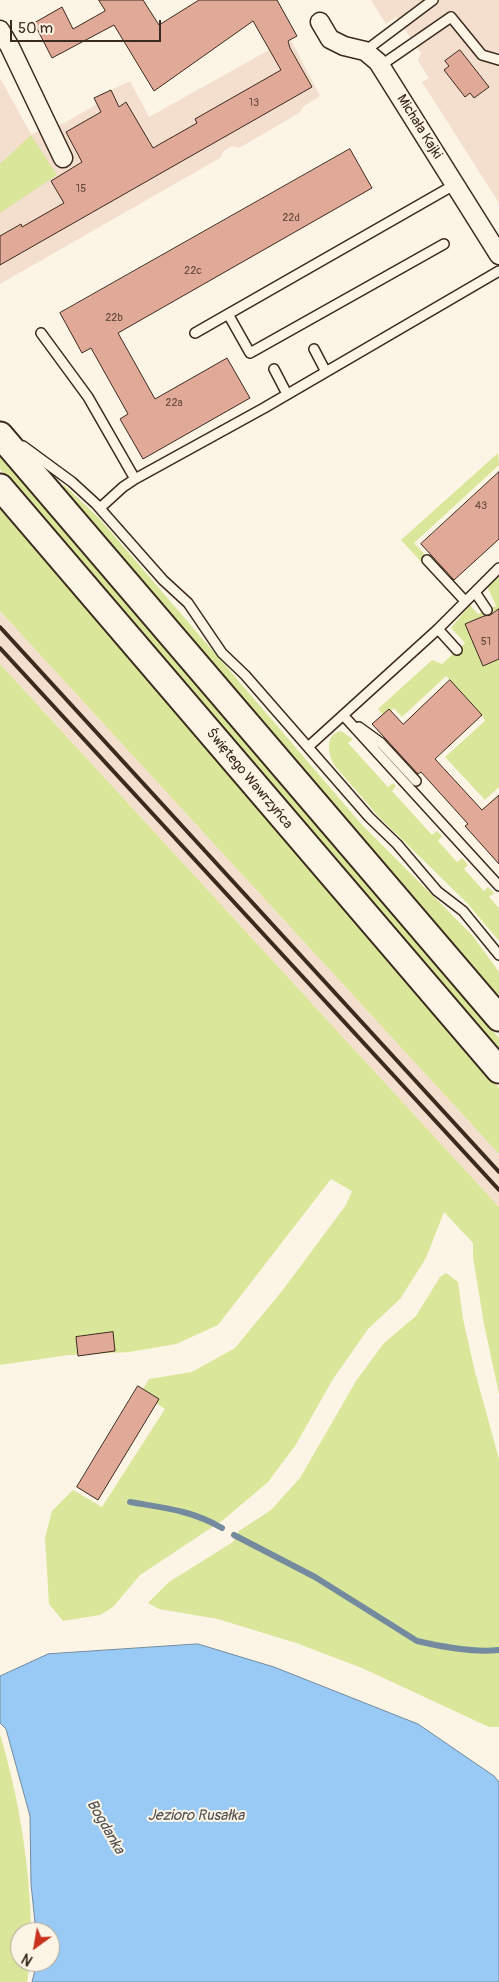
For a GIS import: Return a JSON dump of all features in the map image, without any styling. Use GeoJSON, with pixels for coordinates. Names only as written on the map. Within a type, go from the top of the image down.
{"type":"FeatureCollection","features":[{"type":"Feature","properties":{"kind":"main road"},"geometry":{"type":"LineString","coordinates":[[0,435],[499,1018]]}},
{"type":"Feature","properties":{"kind":"main road","name":"Świętego Wawrzyńca"},"geometry":{"type":"LineString","coordinates":[[0,487],[499,1070]]}},
{"type":"Feature","properties":{"kind":"street"},"geometry":{"type":"LineString","coordinates":[[320,22],[330,40],[344,46],[365,51]]}},
{"type":"Feature","properties":{"kind":"street"},"geometry":{"type":"LineString","coordinates":[[0,30],[10,47],[62,158]]}},
{"type":"Feature","properties":{"kind":"street","name":"Michała Kajki"},"geometry":{"type":"LineString","coordinates":[[365,51],[380,66],[499,255]]}},
{"type":"Feature","properties":{"kind":"lane"},"geometry":{"type":"LineString","coordinates":[[365,51],[433,0]]}},
{"type":"Feature","properties":{"kind":"lane"},"geometry":{"type":"LineString","coordinates":[[380,66],[451,17],[482,55],[499,60]]}},
{"type":"Feature","properties":{"kind":"lane"},"geometry":{"type":"LineString","coordinates":[[195,333],[454,184]]}},
{"type":"Feature","properties":{"kind":"lane"},"geometry":{"type":"LineString","coordinates":[[228,314],[250,353],[444,244]]}},
{"type":"Feature","properties":{"kind":"lane"},"geometry":{"type":"LineString","coordinates":[[100,508],[123,487],[499,271]]}},
{"type":"Feature","properties":{"kind":"lane"},"geometry":{"type":"LineString","coordinates":[[41,333],[88,396],[135,480]]}},
{"type":"Feature","properties":{"kind":"lane"},"geometry":{"type":"LineString","coordinates":[[314,349],[326,372]]}},
{"type":"Feature","properties":{"kind":"lane"},"geometry":{"type":"LineString","coordinates":[[274,370],[287,394]]}},
{"type":"Feature","properties":{"kind":"lane"},"geometry":{"type":"LineString","coordinates":[[0,428],[72,482],[100,508],[163,580],[188,603],[222,652],[245,675],[369,817],[397,844],[437,891],[463,911],[499,955]]}},
{"type":"Feature","properties":{"kind":"lane"},"geometry":{"type":"LineString","coordinates":[[427,560],[465,602]]}},
{"type":"Feature","properties":{"kind":"lane"},"geometry":{"type":"LineString","coordinates":[[308,747],[438,629],[499,568]]}},
{"type":"Feature","properties":{"kind":"lane"},"geometry":{"type":"LineString","coordinates":[[475,592],[487,610]]}},
{"type":"Feature","properties":{"kind":"lane"},"geometry":{"type":"LineString","coordinates":[[438,629],[458,650]]}},
{"type":"Feature","properties":{"kind":"lane"},"geometry":{"type":"LineString","coordinates":[[342,715],[381,743],[416,781]]}},
{"type":"Feature","properties":{"kind":"lane"},"geometry":{"type":"LineString","coordinates":[[342,715],[499,886]]}},
{"type":"Feature","properties":{"kind":"shaded area"},"geometry":{"type":"Polygon","coordinates":[[[371,0],[499,0],[499,203],[422,82],[429,78],[418,61],[421,53],[396,17],[386,24],[371,0]]]}},
{"type":"Feature","properties":{"kind":"shaded area"},"geometry":{"type":"Polygon","coordinates":[[[291,40],[320,96],[304,106],[299,113],[239,148],[232,146],[224,151],[220,158],[0,284],[0,78],[31,134],[64,123],[97,104],[94,98],[130,81],[149,117],[269,50],[291,40]]]}},
{"type":"Feature","properties":{"kind":"shaded area"},"geometry":{"type":"Polygon","coordinates":[[[0,611],[499,1154],[499,1207],[0,664],[0,611]]]}},
{"type":"Feature","properties":{"kind":"green space"},"geometry":{"type":"Polygon","coordinates":[[[31,135],[57,175],[0,213],[0,164],[31,135]]]}},
{"type":"Feature","properties":{"kind":"green space"},"geometry":{"type":"Polygon","coordinates":[[[498,453],[499,465],[414,543],[429,559],[423,564],[401,540],[498,453]]]}},
{"type":"Feature","properties":{"kind":"green space"},"geometry":{"type":"Polygon","coordinates":[[[0,454],[499,1038],[499,1053],[0,469],[0,454]]]}},
{"type":"Feature","properties":{"kind":"green space"},"geometry":{"type":"Polygon","coordinates":[[[64,485],[98,517],[363,826],[472,935],[499,972],[499,1000],[61,487],[64,485]]]}},
{"type":"Feature","properties":{"kind":"green space"},"geometry":{"type":"Polygon","coordinates":[[[0,506],[499,1088],[499,1154],[0,611],[0,506]]]}},
{"type":"Feature","properties":{"kind":"green space"},"geometry":{"type":"Polygon","coordinates":[[[499,576],[499,609],[465,624],[483,666],[499,659],[499,787],[485,800],[445,757],[485,721],[482,715],[446,676],[402,717],[394,708],[391,711],[389,709],[383,715],[378,709],[432,660],[442,664],[465,643],[451,628],[470,605],[478,614],[496,606],[487,586],[499,576]]]}},
{"type":"Feature","properties":{"kind":"green space"},"geometry":{"type":"Polygon","coordinates":[[[0,664],[499,1207],[499,1394],[484,1324],[473,1257],[473,1243],[444,1212],[426,1258],[400,1299],[368,1329],[333,1379],[295,1446],[268,1482],[223,1520],[140,1575],[113,1607],[100,1615],[63,1621],[49,1604],[45,1538],[52,1511],[73,1490],[102,1507],[165,1409],[141,1393],[149,1379],[192,1372],[235,1348],[282,1291],[346,1205],[352,1191],[331,1179],[218,1325],[176,1344],[129,1352],[69,1355],[0,1365],[0,664]]]}},
{"type":"Feature","properties":{"kind":"green space"},"geometry":{"type":"Polygon","coordinates":[[[341,731],[353,739],[348,743],[388,787],[393,783],[396,786],[392,791],[432,835],[437,831],[442,836],[438,841],[457,862],[462,858],[468,865],[464,869],[484,891],[488,887],[494,893],[489,897],[499,908],[499,941],[467,903],[377,815],[335,766],[329,746],[332,736],[341,731]]]}},
{"type":"Feature","properties":{"kind":"green space"},"geometry":{"type":"Polygon","coordinates":[[[446,1273],[458,1282],[463,1319],[475,1372],[499,1459],[499,1727],[489,1727],[362,1668],[296,1643],[218,1619],[159,1609],[148,1603],[169,1582],[233,1542],[239,1531],[271,1510],[300,1478],[356,1381],[384,1343],[416,1316],[440,1277],[446,1273]]]}},
{"type":"Feature","properties":{"kind":"green space"},"geometry":{"type":"Polygon","coordinates":[[[0,1734],[18,1807],[26,1857],[31,1922],[10,1922],[10,1972],[28,1972],[27,1982],[0,1982],[0,1734]]]}},
{"type":"Feature","properties":{"kind":"water","name":"Jezioro Rusałka"},"geometry":{"type":"Polygon","coordinates":[[[198,1644],[274,1667],[418,1724],[494,1776],[499,1782],[499,1982],[32,1982],[34,1972],[60,1972],[60,1922],[35,1922],[31,1884],[30,1816],[6,1729],[0,1723],[0,1676],[48,1654],[198,1644]]]}},
{"type":"Feature","properties":{"kind":"building"},"geometry":{"type":"Polygon","coordinates":[[[99,0],[143,0],[159,25],[199,0],[277,0],[297,36],[288,41],[290,48],[312,87],[0,265],[0,236],[21,224],[22,227],[64,203],[51,181],[82,162],[66,132],[101,112],[94,98],[111,90],[119,107],[126,102],[153,148],[197,123],[195,119],[281,70],[253,21],[154,91],[114,25],[52,58],[34,23],[62,7],[73,29],[105,11],[99,0]]]}},
{"type":"Feature","properties":{"kind":"building"},"geometry":{"type":"Polygon","coordinates":[[[460,50],[489,87],[474,98],[470,93],[465,97],[444,70],[449,66],[445,61],[460,50]]]}},
{"type":"Feature","properties":{"kind":"building"},"geometry":{"type":"Polygon","coordinates":[[[350,149],[372,188],[118,333],[155,399],[227,358],[250,398],[143,459],[120,419],[128,414],[91,348],[82,353],[60,313],[350,149]]]}},
{"type":"Feature","properties":{"kind":"building"},"geometry":{"type":"Polygon","coordinates":[[[499,472],[499,539],[454,580],[421,544],[499,472]]]}},
{"type":"Feature","properties":{"kind":"building"},"geometry":{"type":"Polygon","coordinates":[[[499,609],[499,659],[483,666],[465,624],[490,615],[499,609]]]}},
{"type":"Feature","properties":{"kind":"building"},"geometry":{"type":"Polygon","coordinates":[[[450,680],[482,715],[435,759],[482,810],[499,795],[499,864],[465,826],[468,824],[421,772],[418,774],[372,724],[389,709],[403,724],[450,680]]]}},
{"type":"Feature","properties":{"kind":"building"},"geometry":{"type":"Polygon","coordinates":[[[113,1332],[115,1351],[78,1356],[76,1337],[113,1332]]]}},
{"type":"Feature","properties":{"kind":"building"},"geometry":{"type":"Polygon","coordinates":[[[138,1386],[159,1399],[98,1500],[77,1487],[138,1386]]]}},
{"type":"Feature","properties":{"kind":"waterway"},"geometry":{"type":"LineString","coordinates":[[130,1502],[188,1513],[222,1528]]}},
{"type":"Feature","properties":{"kind":"waterway"},"geometry":{"type":"LineString","coordinates":[[234,1535],[315,1577],[417,1641],[468,1650],[499,1650]]}},
{"type":"Feature","properties":{"kind":"railway"},"geometry":{"type":"LineString","coordinates":[[0,627],[499,1172]]}},
{"type":"Feature","properties":{"kind":"railway"},"geometry":{"type":"LineString","coordinates":[[0,648],[499,1190]]}},
{"type":"Feature","properties":{"kind":"water label","name":"Bogdanka"},"geometry":{"type":"Point","coordinates":[105,1827]}}]}
